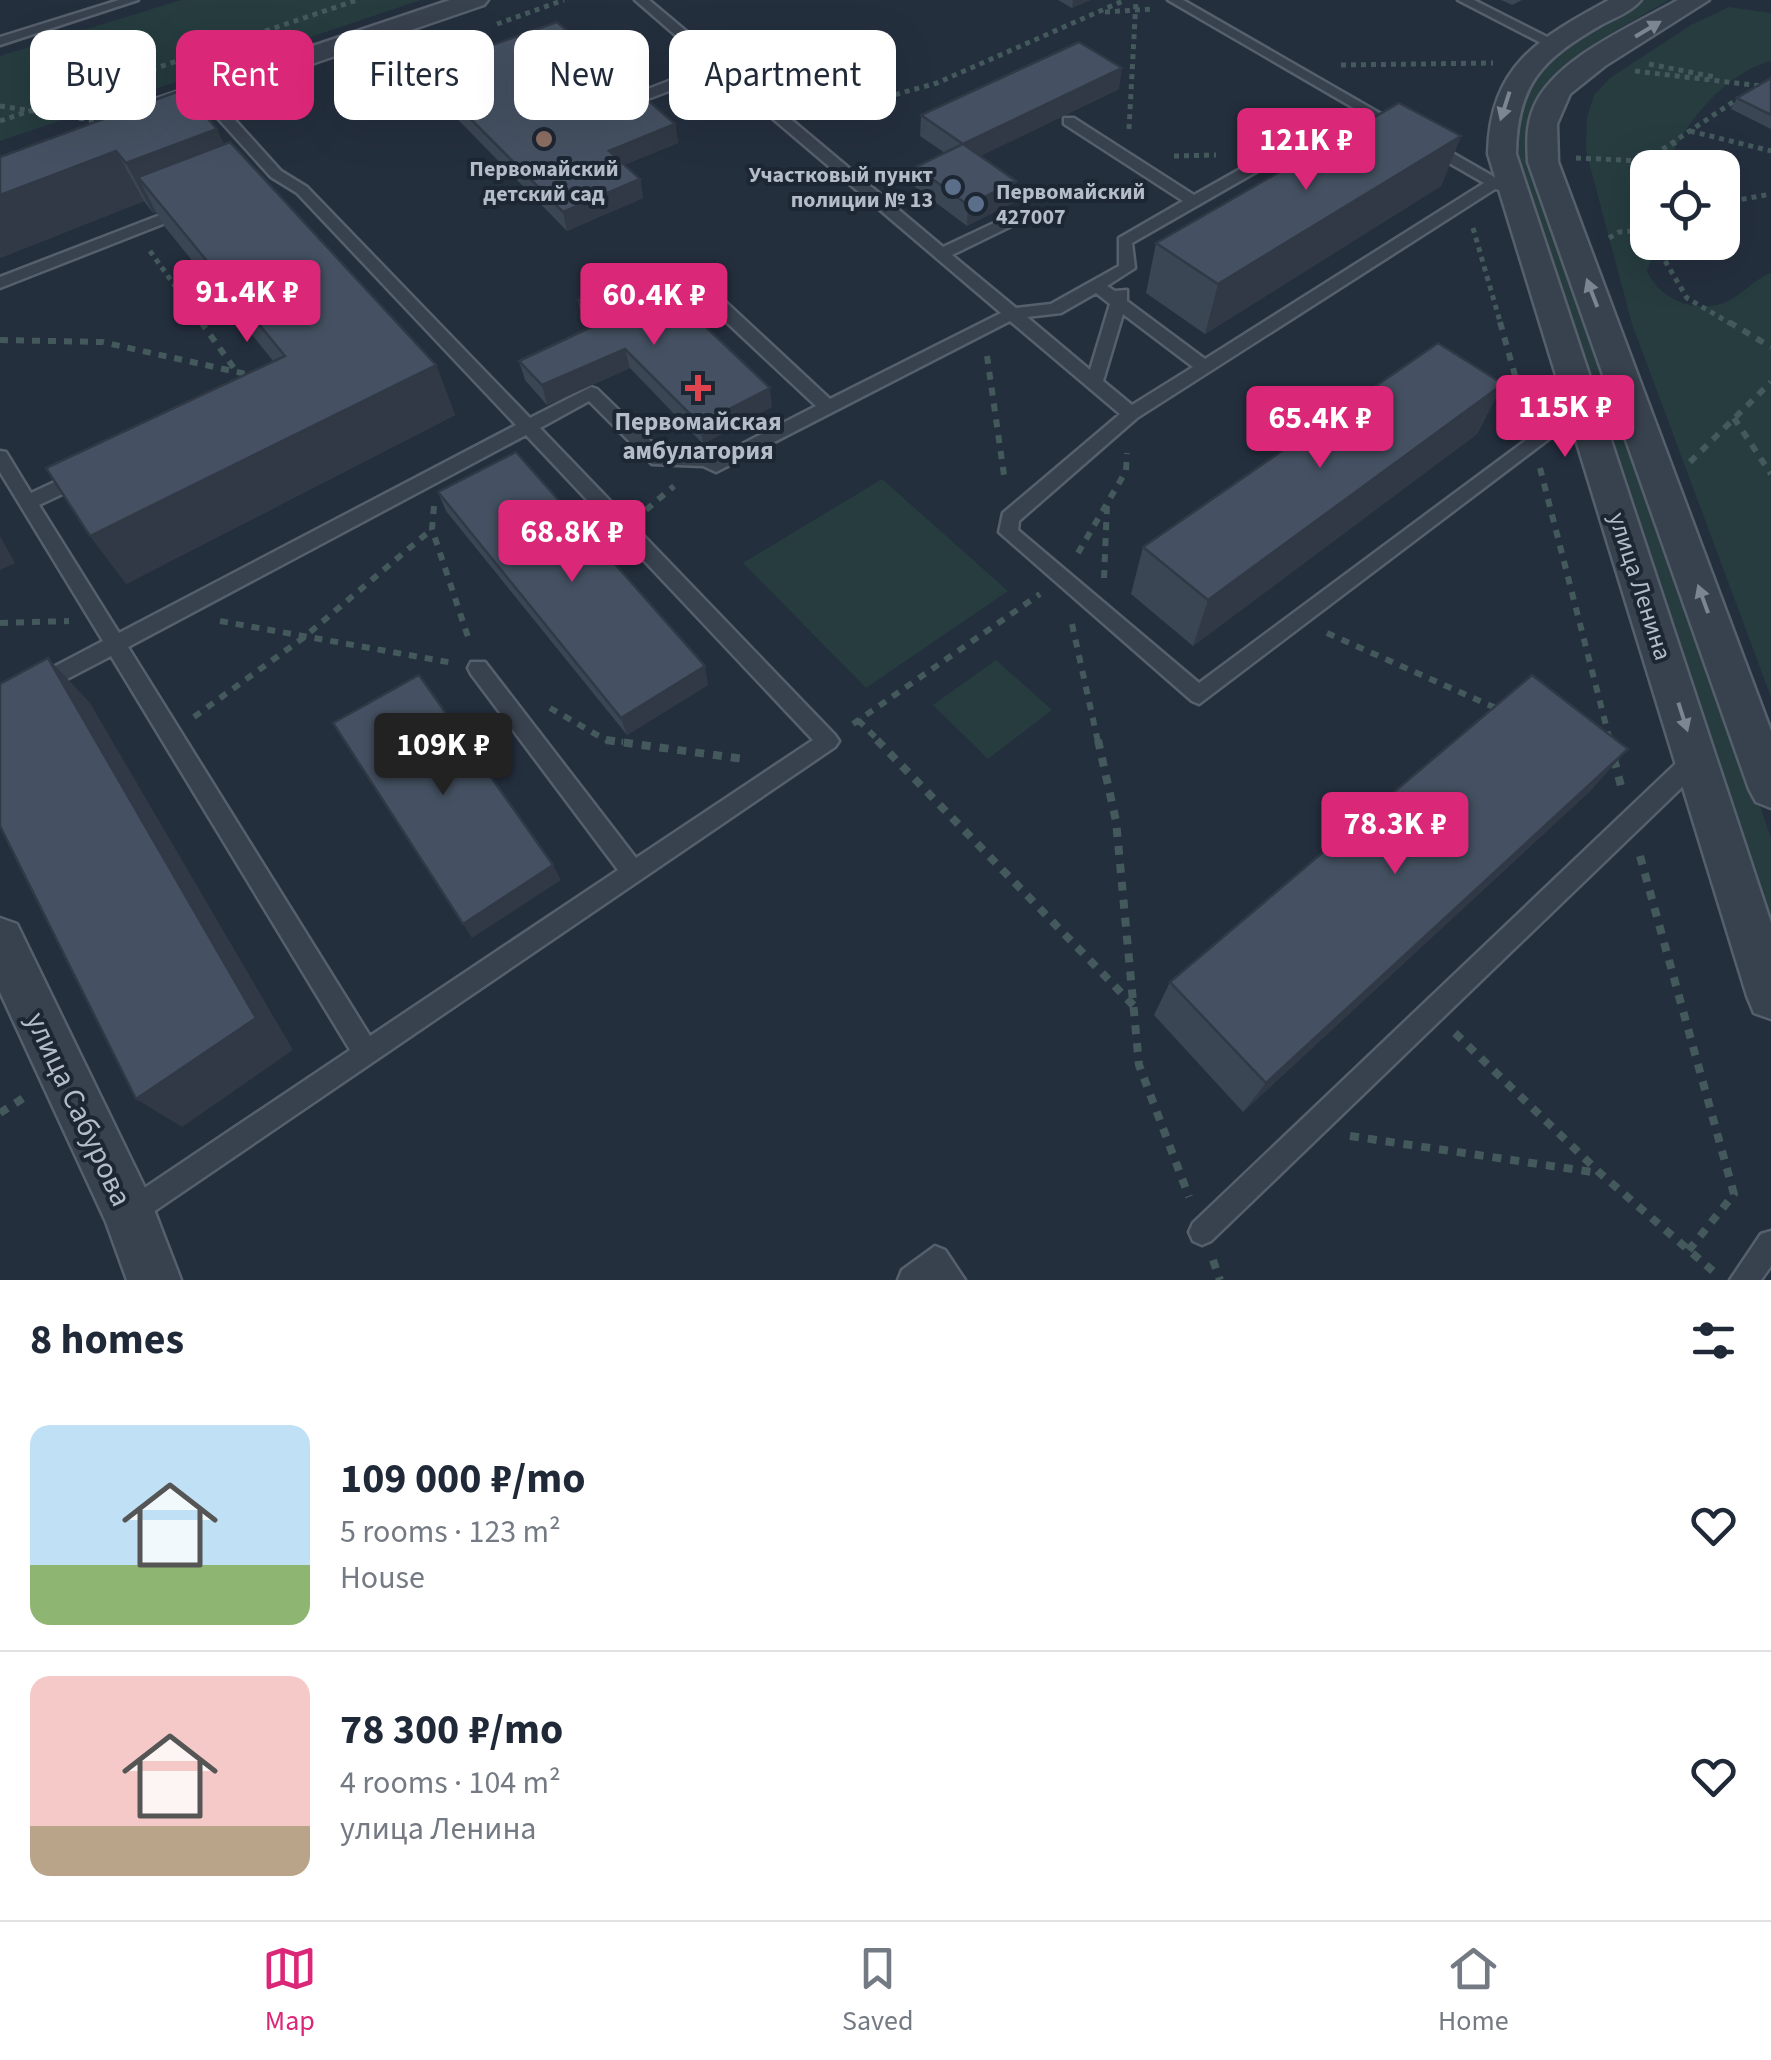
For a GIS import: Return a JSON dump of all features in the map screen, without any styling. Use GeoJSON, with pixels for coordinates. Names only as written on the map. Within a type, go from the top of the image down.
{"type":"FeatureCollection","features":[{"type":"Feature","properties":{"kind":"street"},"geometry":{"type":"LineString","coordinates":[[314,54],[475,0]]}},
{"type":"Feature","properties":{"kind":"street","name":"улица Ленина"},"geometry":{"type":"LineString","coordinates":[[1628,0],[1552,43],[1529,62],[1512,87],[1500,121],[1503,188],[1582,407],[1771,996]]}},
{"type":"Feature","properties":{"kind":"street","name":"улица Ленина"},"geometry":{"type":"LineString","coordinates":[[1696,0],[1569,80],[1552,99],[1540,129],[1543,162],[1771,789]]}},
{"type":"Feature","properties":{"kind":"street"},"geometry":{"type":"LineString","coordinates":[[110,124],[176,101]]}},
{"type":"Feature","properties":{"kind":"street","name":"улица Сабурова"},"geometry":{"type":"LineString","coordinates":[[0,940],[128,1214],[154,1280]]}},
{"type":"Feature","properties":{"kind":"lane"},"geometry":{"type":"LineString","coordinates":[[0,41],[132,0]]}},
{"type":"Feature","properties":{"kind":"lane"},"geometry":{"type":"LineString","coordinates":[[641,0],[675,30]]}},
{"type":"Feature","properties":{"kind":"lane"},"geometry":{"type":"LineString","coordinates":[[1464,0],[1552,43]]}},
{"type":"Feature","properties":{"kind":"lane"},"geometry":{"type":"LineString","coordinates":[[1184,2],[1503,188]]}},
{"type":"Feature","properties":{"kind":"lane"},"geometry":{"type":"LineString","coordinates":[[128,1214],[828,741],[302,190],[267,177],[223,120]]}},
{"type":"Feature","properties":{"kind":"lane"},"geometry":{"type":"LineString","coordinates":[[780,120],[1130,414]]}},
{"type":"Feature","properties":{"kind":"lane"},"geometry":{"type":"LineString","coordinates":[[1069,121],[1193,201]]}},
{"type":"Feature","properties":{"kind":"lane"},"geometry":{"type":"LineString","coordinates":[[1096,382],[1128,268],[1124,241],[1279,153]]}},
{"type":"Feature","properties":{"kind":"lane"},"geometry":{"type":"LineString","coordinates":[[1503,188],[1466,202],[1130,414],[1010,518],[1008,532],[1199,695],[1582,407]]}},
{"type":"Feature","properties":{"kind":"lane"},"geometry":{"type":"LineString","coordinates":[[0,284],[205,202]]}},
{"type":"Feature","properties":{"kind":"lane"},"geometry":{"type":"LineString","coordinates":[[940,255],[1027,213]]}},
{"type":"Feature","properties":{"kind":"lane"},"geometry":{"type":"LineString","coordinates":[[0,705],[591,394],[658,459],[706,459],[716,465],[1011,314],[1055,309],[1128,268]]}},
{"type":"Feature","properties":{"kind":"lane"},"geometry":{"type":"LineString","coordinates":[[694,282],[829,408]]}},
{"type":"Feature","properties":{"kind":"lane"},"geometry":{"type":"LineString","coordinates":[[1097,286],[1204,367]]}},
{"type":"Feature","properties":{"kind":"lane"},"geometry":{"type":"LineString","coordinates":[[0,458],[366,1053]]}},
{"type":"Feature","properties":{"kind":"lane"},"geometry":{"type":"LineString","coordinates":[[28,502],[95,470]]}},
{"type":"Feature","properties":{"kind":"lane"},"geometry":{"type":"LineString","coordinates":[[478,668],[634,872]]}},
{"type":"Feature","properties":{"kind":"lane"},"geometry":{"type":"LineString","coordinates":[[1202,1232],[1696,759]]}},
{"type":"Feature","properties":{"kind":"lane"},"geometry":{"type":"LineString","coordinates":[[1744,1280],[1771,1244]]}},
{"type":"Feature","properties":{"kind":"lane"},"geometry":{"type":"LineString","coordinates":[[912,1280],[935,1260],[951,1280]]}},
{"type":"Feature","properties":{"kind":"path"},"geometry":{"type":"LineString","coordinates":[[156,68],[357,0]]}},
{"type":"Feature","properties":{"kind":"path"},"geometry":{"type":"LineString","coordinates":[[782,122],[878,105],[981,66],[1125,0]]}},
{"type":"Feature","properties":{"kind":"path"},"geometry":{"type":"LineString","coordinates":[[1128,158],[1136,0]]}},
{"type":"Feature","properties":{"kind":"path"},"geometry":{"type":"LineString","coordinates":[[1099,12],[1184,2]]}},
{"type":"Feature","properties":{"kind":"path"},"geometry":{"type":"LineString","coordinates":[[1606,55],[1761,86]]}},
{"type":"Feature","properties":{"kind":"path"},"geometry":{"type":"LineString","coordinates":[[1564,158],[1645,161],[1771,80]]}},
{"type":"Feature","properties":{"kind":"path"},"geometry":{"type":"LineString","coordinates":[[0,106],[30,110]]}},
{"type":"Feature","properties":{"kind":"path"},"geometry":{"type":"LineString","coordinates":[[0,121],[30,111]]}},
{"type":"Feature","properties":{"kind":"path"},"geometry":{"type":"LineString","coordinates":[[88,120],[110,124]]}},
{"type":"Feature","properties":{"kind":"path"},"geometry":{"type":"LineString","coordinates":[[1688,130],[1771,151]]}},
{"type":"Feature","properties":{"kind":"path"},"geometry":{"type":"LineString","coordinates":[[1673,142],[1676,150]]}},
{"type":"Feature","properties":{"kind":"path"},"geometry":{"type":"LineString","coordinates":[[1740,200],[1771,194]]}},
{"type":"Feature","properties":{"kind":"path"},"geometry":{"type":"LineString","coordinates":[[1466,202],[1534,443],[1630,822],[1734,1194],[1688,1251]]}},
{"type":"Feature","properties":{"kind":"path"},"geometry":{"type":"LineString","coordinates":[[134,230],[237,372]]}},
{"type":"Feature","properties":{"kind":"path"},"geometry":{"type":"LineString","coordinates":[[1665,260],[1687,298],[1771,347]]}},
{"type":"Feature","properties":{"kind":"path"},"geometry":{"type":"LineString","coordinates":[[982,328],[1010,518]]}},
{"type":"Feature","properties":{"kind":"path"},"geometry":{"type":"LineString","coordinates":[[0,340],[102,342],[255,376]]}},
{"type":"Feature","properties":{"kind":"path"},"geometry":{"type":"LineString","coordinates":[[1663,490],[1771,382]]}},
{"type":"Feature","properties":{"kind":"path"},"geometry":{"type":"LineString","coordinates":[[828,741],[1062,579],[1126,471],[1130,414]]}},
{"type":"Feature","properties":{"kind":"path"},"geometry":{"type":"LineString","coordinates":[[1734,418],[1771,474]]}},
{"type":"Feature","properties":{"kind":"path"},"geometry":{"type":"LineString","coordinates":[[625,528],[706,459]]}},
{"type":"Feature","properties":{"kind":"path"},"geometry":{"type":"LineString","coordinates":[[173,612],[478,668],[432,529],[437,474]]}},
{"type":"Feature","properties":{"kind":"path"},"geometry":{"type":"LineString","coordinates":[[1103,614],[1107,503]]}},
{"type":"Feature","properties":{"kind":"path"},"geometry":{"type":"LineString","coordinates":[[170,734],[303,638],[432,529]]}},
{"type":"Feature","properties":{"kind":"path"},"geometry":{"type":"LineString","coordinates":[[1062,579],[1116,821],[1139,1065],[1220,1280]]}},
{"type":"Feature","properties":{"kind":"path"},"geometry":{"type":"LineString","coordinates":[[0,623],[100,620]]}},
{"type":"Feature","properties":{"kind":"path"},"geometry":{"type":"LineString","coordinates":[[1298,620],[1502,710]]}},
{"type":"Feature","properties":{"kind":"path"},"geometry":{"type":"LineString","coordinates":[[542,704],[606,740],[742,759],[760,756]]}},
{"type":"Feature","properties":{"kind":"path"},"geometry":{"type":"LineString","coordinates":[[858,720],[1134,1006]]}},
{"type":"Feature","properties":{"kind":"path"},"geometry":{"type":"LineString","coordinates":[[1601,762],[1617,770]]}},
{"type":"Feature","properties":{"kind":"path"},"geometry":{"type":"LineString","coordinates":[[1432,1012],[1601,1174],[1722,1280]]}},
{"type":"Feature","properties":{"kind":"path"},"geometry":{"type":"LineString","coordinates":[[1309,1130],[1601,1174]]}},
{"type":"Feature","properties":{"kind":"green space"},"geometry":{"type":"Polygon","coordinates":[[[181,0],[421,0],[314,36],[314,30],[176,30],[176,82],[156,89],[156,30],[84,30],[181,0]]]}},
{"type":"Feature","properties":{"kind":"green space"},"geometry":{"type":"Polygon","coordinates":[[[1642,0],[1669,0],[1583,53],[1541,96],[1599,341],[1771,838],[1771,935],[1511,139],[1535,69],[1567,43],[1642,0]]]}},
{"type":"Feature","properties":{"kind":"green space"},"geometry":{"type":"Polygon","coordinates":[[[1729,7],[1771,13],[1771,61],[1738,76],[1723,88],[1695,118],[1675,150],[1630,150],[1630,260],[1651,260],[1647,271],[1653,282],[1671,298],[1694,306],[1730,300],[1771,273],[1771,697],[1632,324],[1586,151],[1587,117],[1594,95],[1610,78],[1691,25],[1729,7]]]}},
{"type":"Feature","properties":{"kind":"green space"},"geometry":{"type":"Polygon","coordinates":[[[30,47],[30,120],[63,120],[0,141],[0,56],[30,47]]]}},
{"type":"Feature","properties":{"kind":"green space"},"geometry":{"type":"Polygon","coordinates":[[[882,479],[1008,591],[866,688],[743,563],[882,479]]]}},
{"type":"Feature","properties":{"kind":"green space"},"geometry":{"type":"Polygon","coordinates":[[[996,660],[1052,710],[988,759],[933,705],[996,660]]]}},
{"type":"Feature","properties":{"kind":"building"},"geometry":{"type":"Polygon","coordinates":[[[557,22],[566,30],[534,30],[557,22]]]}},
{"type":"Feature","properties":{"kind":"building"},"geometry":{"type":"Polygon","coordinates":[[[514,37],[514,120],[649,120],[649,101],[675,124],[609,151],[640,179],[563,212],[472,120],[494,120],[494,44],[514,37]]]}},
{"type":"Feature","properties":{"kind":"building"},"geometry":{"type":"Polygon","coordinates":[[[1079,42],[1122,68],[963,144],[921,115],[1079,42]]]}},
{"type":"Feature","properties":{"kind":"building"},"geometry":{"type":"Polygon","coordinates":[[[1771,78],[1771,115],[1737,98],[1771,78]]]}},
{"type":"Feature","properties":{"kind":"building"},"geometry":{"type":"Polygon","coordinates":[[[176,92],[176,120],[209,120],[217,129],[126,163],[116,151],[0,195],[0,157],[101,120],[156,120],[156,100],[176,92]]]}},
{"type":"Feature","properties":{"kind":"building"},"geometry":{"type":"Polygon","coordinates":[[[1399,103],[1461,136],[1218,284],[1156,243],[1399,103]]]}},
{"type":"Feature","properties":{"kind":"building"},"geometry":{"type":"Polygon","coordinates":[[[230,142],[436,365],[90,536],[46,468],[285,356],[138,177],[230,142]]]}},
{"type":"Feature","properties":{"kind":"building"},"geometry":{"type":"Polygon","coordinates":[[[963,144],[1016,181],[968,205],[916,167],[963,144]]]}},
{"type":"Feature","properties":{"kind":"building"},"geometry":{"type":"Polygon","coordinates":[[[645,269],[770,388],[700,424],[625,349],[542,385],[519,361],[600,323],[578,300],[645,269]]]}},
{"type":"Feature","properties":{"kind":"building"},"geometry":{"type":"Polygon","coordinates":[[[1438,343],[1503,384],[1208,600],[1143,547],[1438,343]]]}},
{"type":"Feature","properties":{"kind":"building"},"geometry":{"type":"Polygon","coordinates":[[[516,452],[705,666],[621,718],[438,492],[516,452]]]}},
{"type":"Feature","properties":{"kind":"building"},"geometry":{"type":"Polygon","coordinates":[[[48,658],[256,1018],[136,1099],[0,826],[0,684],[48,658]]]}},
{"type":"Feature","properties":{"kind":"building"},"geometry":{"type":"Polygon","coordinates":[[[419,675],[553,865],[463,924],[333,723],[419,675]]]}},
{"type":"Feature","properties":{"kind":"building"},"geometry":{"type":"Polygon","coordinates":[[[1532,675],[1628,749],[1266,1083],[1170,982],[1532,675]]]}},
{"type":"Feature","properties":{"kind":"place","name":"Первомайский детский сад"},"geometry":{"type":"Point","coordinates":[544,139]}},
{"type":"Feature","properties":{"kind":"place","name":"Участковый пункт полиции № 13"},"geometry":{"type":"Point","coordinates":[953,187]}},
{"type":"Feature","properties":{"kind":"place","name":"Первомайский 427007"},"geometry":{"type":"Point","coordinates":[976,204]}},
{"type":"Feature","properties":{"kind":"place","name":"Первомайская амбулатория"},"geometry":{"type":"Point","coordinates":[698,388]}}]}
